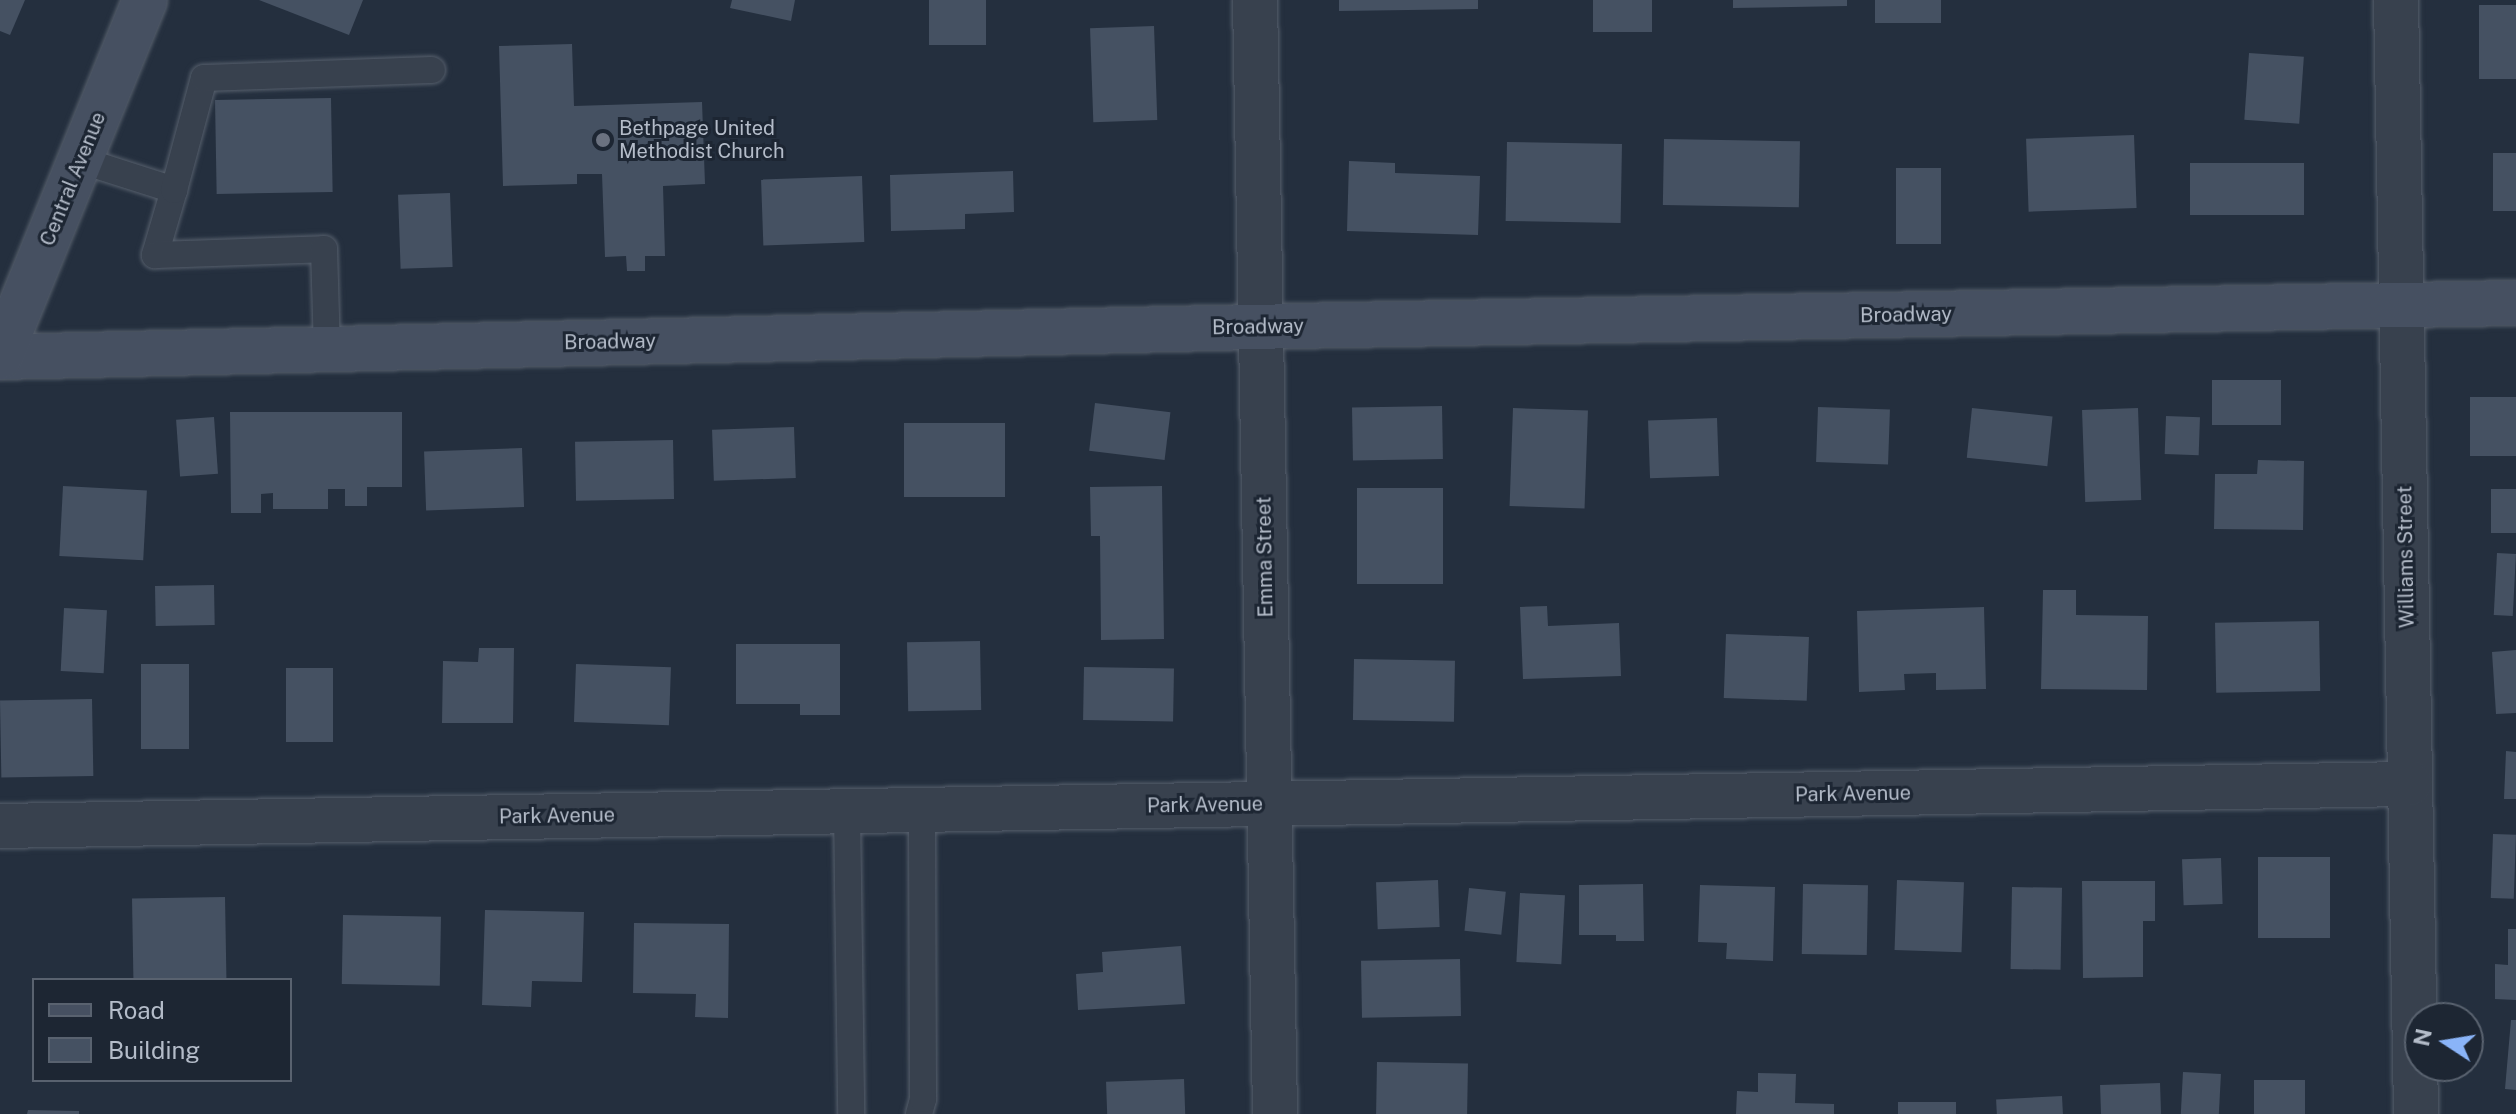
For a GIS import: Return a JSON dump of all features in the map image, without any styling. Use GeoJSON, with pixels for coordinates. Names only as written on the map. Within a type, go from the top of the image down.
{"type":"FeatureCollection","features":[{"type":"Feature","properties":{"kind":"main road","name":"Central Avenue"},"geometry":{"type":"LineString","coordinates":[[0,357],[145,0]]}},
{"type":"Feature","properties":{"kind":"main road","name":"Broadway"},"geometry":{"type":"LineString","coordinates":[[0,357],[1261,327],[2516,303]]}},
{"type":"Feature","properties":{"kind":"street","name":"Emma Street"},"geometry":{"type":"LineString","coordinates":[[1255,0],[1275,1114]]}},
{"type":"Feature","properties":{"kind":"street","name":"Williams Street"},"geometry":{"type":"LineString","coordinates":[[2396,0],[2416,1114]]}},
{"type":"Feature","properties":{"kind":"street","name":"Park Avenue"},"geometry":{"type":"LineString","coordinates":[[0,826],[2410,784]]}},
{"type":"Feature","properties":{"kind":"lane"},"geometry":{"type":"LineString","coordinates":[[327,348],[324,249],[155,255],[204,78],[432,70]]}},
{"type":"Feature","properties":{"kind":"lane"},"geometry":{"type":"LineString","coordinates":[[80,160],[174,190]]}},
{"type":"Feature","properties":{"kind":"lane"},"geometry":{"type":"LineString","coordinates":[[919,1114],[923,1099],[922,810]]}},
{"type":"Feature","properties":{"kind":"lane"},"geometry":{"type":"LineString","coordinates":[[847,811],[851,1114]]}},
{"type":"Feature","properties":{"kind":"building"},"geometry":{"type":"Polygon","coordinates":[[[0,0],[25,0],[10,35],[0,31],[0,0]]]}},
{"type":"Feature","properties":{"kind":"building"},"geometry":{"type":"Polygon","coordinates":[[[259,0],[363,0],[349,35],[259,0]]]}},
{"type":"Feature","properties":{"kind":"building"},"geometry":{"type":"Polygon","coordinates":[[[732,0],[795,0],[791,21],[730,8],[732,0]]]}},
{"type":"Feature","properties":{"kind":"building"},"geometry":{"type":"Polygon","coordinates":[[[929,0],[986,0],[986,45],[929,45],[929,0]]]}},
{"type":"Feature","properties":{"kind":"building"},"geometry":{"type":"Polygon","coordinates":[[[1339,0],[1478,0],[1478,9],[1339,11],[1339,0]]]}},
{"type":"Feature","properties":{"kind":"building"},"geometry":{"type":"Polygon","coordinates":[[[1593,0],[1652,0],[1652,32],[1593,32],[1593,0]]]}},
{"type":"Feature","properties":{"kind":"building"},"geometry":{"type":"Polygon","coordinates":[[[1733,0],[1847,0],[1847,6],[1733,8],[1733,0]]]}},
{"type":"Feature","properties":{"kind":"building"},"geometry":{"type":"Polygon","coordinates":[[[1875,0],[1941,0],[1941,23],[1875,23],[1875,0]]]}},
{"type":"Feature","properties":{"kind":"building"},"geometry":{"type":"Polygon","coordinates":[[[2479,5],[2516,5],[2516,79],[2479,79],[2479,5]]]}},
{"type":"Feature","properties":{"kind":"building"},"geometry":{"type":"Polygon","coordinates":[[[1154,26],[1157,120],[1093,122],[1090,28],[1154,26]]]}},
{"type":"Feature","properties":{"kind":"building","name":"Bethpage United Methodist Church"},"geometry":{"type":"Polygon","coordinates":[[[572,44],[574,106],[702,102],[705,184],[663,186],[665,256],[645,256],[645,271],[627,271],[626,256],[605,257],[602,174],[577,174],[577,184],[503,186],[499,46],[572,44]]]}},
{"type":"Feature","properties":{"kind":"building"},"geometry":{"type":"Polygon","coordinates":[[[2249,53],[2304,57],[2299,124],[2244,120],[2249,53]]]}},
{"type":"Feature","properties":{"kind":"building"},"geometry":{"type":"Polygon","coordinates":[[[331,98],[333,192],[217,194],[215,100],[331,98]]]}},
{"type":"Feature","properties":{"kind":"building"},"geometry":{"type":"Polygon","coordinates":[[[2134,135],[2137,208],[2029,212],[2026,139],[2134,135]]]}},
{"type":"Feature","properties":{"kind":"building"},"geometry":{"type":"Polygon","coordinates":[[[1664,139],[1800,141],[1799,207],[1663,205],[1664,139]]]}},
{"type":"Feature","properties":{"kind":"building"},"geometry":{"type":"Polygon","coordinates":[[[1507,142],[1622,144],[1621,223],[1506,221],[1507,142]]]}},
{"type":"Feature","properties":{"kind":"building"},"geometry":{"type":"Polygon","coordinates":[[[2493,153],[2516,153],[2516,211],[2493,211],[2493,153]]]}},
{"type":"Feature","properties":{"kind":"building"},"geometry":{"type":"Polygon","coordinates":[[[1349,161],[1395,163],[1395,173],[1480,176],[1478,235],[1347,231],[1349,161]]]}},
{"type":"Feature","properties":{"kind":"building"},"geometry":{"type":"Polygon","coordinates":[[[2190,163],[2304,163],[2304,215],[2190,215],[2190,163]]]}},
{"type":"Feature","properties":{"kind":"building"},"geometry":{"type":"Polygon","coordinates":[[[1896,168],[1941,168],[1941,244],[1896,244],[1896,168]]]}},
{"type":"Feature","properties":{"kind":"building"},"geometry":{"type":"Polygon","coordinates":[[[1013,171],[1014,212],[965,214],[965,229],[891,231],[890,175],[1013,171]]]}},
{"type":"Feature","properties":{"kind":"building"},"geometry":{"type":"Polygon","coordinates":[[[862,176],[864,242],[763,245],[761,180],[862,176]]]}},
{"type":"Feature","properties":{"kind":"building"},"geometry":{"type":"Polygon","coordinates":[[[450,193],[453,267],[401,269],[398,195],[450,193]]]}},
{"type":"Feature","properties":{"kind":"building"},"geometry":{"type":"Polygon","coordinates":[[[2212,380],[2281,380],[2281,425],[2212,425],[2212,380]]]}},
{"type":"Feature","properties":{"kind":"building"},"geometry":{"type":"Polygon","coordinates":[[[2470,397],[2516,397],[2516,456],[2470,456],[2470,397]]]}},
{"type":"Feature","properties":{"kind":"building"},"geometry":{"type":"Polygon","coordinates":[[[1095,403],[1170,412],[1165,460],[1089,451],[1095,403]]]}},
{"type":"Feature","properties":{"kind":"building"},"geometry":{"type":"Polygon","coordinates":[[[1442,406],[1443,459],[1353,461],[1352,408],[1442,406]]]}},
{"type":"Feature","properties":{"kind":"building"},"geometry":{"type":"Polygon","coordinates":[[[1818,407],[1890,410],[1888,464],[1816,462],[1818,407]]]}},
{"type":"Feature","properties":{"kind":"building"},"geometry":{"type":"Polygon","coordinates":[[[1513,408],[1588,411],[1585,509],[1510,506],[1513,408]]]}},
{"type":"Feature","properties":{"kind":"building"},"geometry":{"type":"Polygon","coordinates":[[[1972,408],[2053,416],[2047,466],[1967,458],[1972,408]]]}},
{"type":"Feature","properties":{"kind":"building"},"geometry":{"type":"Polygon","coordinates":[[[2138,408],[2141,500],[2085,502],[2082,410],[2138,408]]]}},
{"type":"Feature","properties":{"kind":"building"},"geometry":{"type":"Polygon","coordinates":[[[230,412],[402,412],[402,487],[367,487],[367,506],[345,506],[345,489],[328,489],[328,509],[273,509],[273,493],[261,494],[261,513],[231,513],[230,412]]]}},
{"type":"Feature","properties":{"kind":"building"},"geometry":{"type":"Polygon","coordinates":[[[2166,416],[2200,417],[2199,455],[2165,454],[2166,416]]]}},
{"type":"Feature","properties":{"kind":"building"},"geometry":{"type":"Polygon","coordinates":[[[214,417],[218,474],[180,477],[176,420],[214,417]]]}},
{"type":"Feature","properties":{"kind":"building"},"geometry":{"type":"Polygon","coordinates":[[[1717,418],[1719,476],[1650,478],[1648,420],[1717,418]]]}},
{"type":"Feature","properties":{"kind":"building"},"geometry":{"type":"Polygon","coordinates":[[[904,423],[1005,423],[1005,497],[904,497],[904,423]]]}},
{"type":"Feature","properties":{"kind":"building"},"geometry":{"type":"Polygon","coordinates":[[[794,427],[796,478],[714,481],[712,430],[794,427]]]}},
{"type":"Feature","properties":{"kind":"building"},"geometry":{"type":"Polygon","coordinates":[[[673,440],[674,499],[576,501],[575,442],[673,440]]]}},
{"type":"Feature","properties":{"kind":"building"},"geometry":{"type":"Polygon","coordinates":[[[522,448],[524,507],[426,510],[424,451],[522,448]]]}},
{"type":"Feature","properties":{"kind":"building"},"geometry":{"type":"Polygon","coordinates":[[[2258,460],[2304,461],[2303,530],[2214,529],[2215,474],[2257,474],[2258,460]]]}},
{"type":"Feature","properties":{"kind":"building"},"geometry":{"type":"Polygon","coordinates":[[[63,486],[147,490],[143,560],[59,556],[63,486]]]}},
{"type":"Feature","properties":{"kind":"building"},"geometry":{"type":"Polygon","coordinates":[[[1162,486],[1164,639],[1101,640],[1100,536],[1091,536],[1090,487],[1162,486]]]}},
{"type":"Feature","properties":{"kind":"building"},"geometry":{"type":"Polygon","coordinates":[[[1357,488],[1443,488],[1443,584],[1357,584],[1357,488]]]}},
{"type":"Feature","properties":{"kind":"building"},"geometry":{"type":"Polygon","coordinates":[[[2491,489],[2516,489],[2516,533],[2491,533],[2491,489]]]}},
{"type":"Feature","properties":{"kind":"building"},"geometry":{"type":"Polygon","coordinates":[[[2497,553],[2516,554],[2513,616],[2494,615],[2497,553]]]}},
{"type":"Feature","properties":{"kind":"building"},"geometry":{"type":"Polygon","coordinates":[[[214,585],[215,625],[156,626],[155,586],[214,585]]]}},
{"type":"Feature","properties":{"kind":"building"},"geometry":{"type":"Polygon","coordinates":[[[2043,590],[2076,590],[2076,615],[2148,616],[2147,690],[2041,689],[2043,590]]]}},
{"type":"Feature","properties":{"kind":"building"},"geometry":{"type":"Polygon","coordinates":[[[1547,606],[1548,626],[1619,623],[1621,676],[1523,679],[1520,607],[1547,606]]]}},
{"type":"Feature","properties":{"kind":"building"},"geometry":{"type":"Polygon","coordinates":[[[1984,607],[1986,689],[1936,690],[1936,673],[1904,674],[1905,690],[1859,692],[1857,611],[1984,607]]]}},
{"type":"Feature","properties":{"kind":"building"},"geometry":{"type":"Polygon","coordinates":[[[64,608],[107,610],[104,673],[61,671],[64,608]]]}},
{"type":"Feature","properties":{"kind":"building"},"geometry":{"type":"Polygon","coordinates":[[[2319,621],[2320,691],[2216,693],[2215,623],[2319,621]]]}},
{"type":"Feature","properties":{"kind":"building"},"geometry":{"type":"Polygon","coordinates":[[[1726,634],[1809,637],[1807,701],[1724,698],[1726,634]]]}},
{"type":"Feature","properties":{"kind":"building"},"geometry":{"type":"Polygon","coordinates":[[[980,641],[981,710],[908,711],[907,642],[980,641]]]}},
{"type":"Feature","properties":{"kind":"building"},"geometry":{"type":"Polygon","coordinates":[[[736,644],[840,644],[840,715],[800,715],[800,704],[736,704],[736,644]]]}},
{"type":"Feature","properties":{"kind":"building"},"geometry":{"type":"Polygon","coordinates":[[[479,648],[514,648],[513,723],[442,723],[443,661],[478,662],[479,648]]]}},
{"type":"Feature","properties":{"kind":"building"},"geometry":{"type":"Polygon","coordinates":[[[2516,650],[2516,713],[2496,714],[2492,652],[2516,650]]]}},
{"type":"Feature","properties":{"kind":"building"},"geometry":{"type":"Polygon","coordinates":[[[1354,659],[1455,661],[1454,722],[1353,720],[1354,659]]]}},
{"type":"Feature","properties":{"kind":"building"},"geometry":{"type":"Polygon","coordinates":[[[141,664],[189,664],[189,749],[141,749],[141,664]]]}},
{"type":"Feature","properties":{"kind":"building"},"geometry":{"type":"Polygon","coordinates":[[[576,664],[671,667],[669,725],[574,722],[576,664]]]}},
{"type":"Feature","properties":{"kind":"building"},"geometry":{"type":"Polygon","coordinates":[[[1084,667],[1174,669],[1173,722],[1083,720],[1084,667]]]}},
{"type":"Feature","properties":{"kind":"building"},"geometry":{"type":"Polygon","coordinates":[[[286,668],[333,668],[333,742],[286,742],[286,668]]]}},
{"type":"Feature","properties":{"kind":"building"},"geometry":{"type":"Polygon","coordinates":[[[92,699],[93,776],[1,778],[0,701],[92,699]]]}},
{"type":"Feature","properties":{"kind":"building"},"geometry":{"type":"Polygon","coordinates":[[[2506,751],[2516,752],[2516,799],[2504,799],[2506,751]]]}},
{"type":"Feature","properties":{"kind":"building"},"geometry":{"type":"Polygon","coordinates":[[[2493,834],[2516,835],[2514,899],[2491,898],[2493,834]]]}},
{"type":"Feature","properties":{"kind":"building"},"geometry":{"type":"Polygon","coordinates":[[[2258,857],[2330,857],[2330,938],[2258,938],[2258,857]]]}},
{"type":"Feature","properties":{"kind":"building"},"geometry":{"type":"Polygon","coordinates":[[[2221,858],[2223,904],[2184,905],[2182,859],[2221,858]]]}},
{"type":"Feature","properties":{"kind":"building"},"geometry":{"type":"Polygon","coordinates":[[[1438,880],[1440,927],[1378,929],[1376,882],[1438,880]]]}},
{"type":"Feature","properties":{"kind":"building"},"geometry":{"type":"Polygon","coordinates":[[[1897,880],[1964,882],[1962,952],[1895,950],[1897,880]]]}},
{"type":"Feature","properties":{"kind":"building"},"geometry":{"type":"Polygon","coordinates":[[[2082,881],[2155,881],[2155,921],[2143,921],[2143,977],[2083,978],[2082,881]]]}},
{"type":"Feature","properties":{"kind":"building"},"geometry":{"type":"Polygon","coordinates":[[[1643,884],[1644,941],[1616,941],[1616,935],[1579,935],[1579,885],[1643,884]]]}},
{"type":"Feature","properties":{"kind":"building"},"geometry":{"type":"Polygon","coordinates":[[[1803,884],[1868,885],[1867,955],[1802,954],[1803,884]]]}},
{"type":"Feature","properties":{"kind":"building"},"geometry":{"type":"Polygon","coordinates":[[[1700,885],[1775,887],[1773,961],[1726,959],[1727,943],[1698,942],[1700,885]]]}},
{"type":"Feature","properties":{"kind":"building"},"geometry":{"type":"Polygon","coordinates":[[[2012,887],[2062,888],[2061,970],[2011,969],[2012,887]]]}},
{"type":"Feature","properties":{"kind":"building"},"geometry":{"type":"Polygon","coordinates":[[[1469,888],[1506,892],[1501,935],[1465,931],[1469,888]]]}},
{"type":"Feature","properties":{"kind":"building"},"geometry":{"type":"Polygon","coordinates":[[[1520,893],[1565,895],[1561,964],[1516,962],[1520,893]]]}},
{"type":"Feature","properties":{"kind":"building"},"geometry":{"type":"Polygon","coordinates":[[[225,897],[226,978],[133,978],[132,899],[225,897]]]}},
{"type":"Feature","properties":{"kind":"building"},"geometry":{"type":"Polygon","coordinates":[[[485,910],[584,912],[582,982],[532,981],[531,1007],[482,1005],[485,910]]]}},
{"type":"Feature","properties":{"kind":"building"},"geometry":{"type":"Polygon","coordinates":[[[343,915],[441,917],[440,986],[342,984],[343,915]]]}},
{"type":"Feature","properties":{"kind":"building"},"geometry":{"type":"Polygon","coordinates":[[[634,923],[729,924],[728,1018],[695,1017],[696,994],[633,993],[634,923]]]}},
{"type":"Feature","properties":{"kind":"building"},"geometry":{"type":"Polygon","coordinates":[[[2508,929],[2516,929],[2516,1000],[2495,999],[2495,964],[2508,965],[2508,929]]]}},
{"type":"Feature","properties":{"kind":"building"},"geometry":{"type":"Polygon","coordinates":[[[1181,946],[1185,1004],[1078,1010],[1076,974],[1103,972],[1102,952],[1181,946]]]}},
{"type":"Feature","properties":{"kind":"building"},"geometry":{"type":"Polygon","coordinates":[[[1460,959],[1461,1016],[1362,1018],[1361,961],[1460,959]]]}},
{"type":"Feature","properties":{"kind":"building"},"geometry":{"type":"Polygon","coordinates":[[[2511,1020],[2516,1020],[2516,1090],[2505,1089],[2511,1020]]]}},
{"type":"Feature","properties":{"kind":"building"},"geometry":{"type":"Polygon","coordinates":[[[1377,1062],[1468,1064],[1467,1114],[1376,1114],[1377,1062]]]}},
{"type":"Feature","properties":{"kind":"building"},"geometry":{"type":"Polygon","coordinates":[[[2183,1072],[2221,1074],[2219,1114],[2181,1114],[2183,1072]]]}},
{"type":"Feature","properties":{"kind":"building"},"geometry":{"type":"Polygon","coordinates":[[[1758,1073],[1796,1074],[1795,1103],[1834,1104],[1834,1114],[1736,1114],[1737,1091],[1758,1092],[1758,1073]]]}},
{"type":"Feature","properties":{"kind":"building"},"geometry":{"type":"Polygon","coordinates":[[[1184,1079],[1185,1114],[1107,1114],[1106,1082],[1184,1079]]]}},
{"type":"Feature","properties":{"kind":"building"},"geometry":{"type":"Polygon","coordinates":[[[2254,1080],[2305,1080],[2305,1114],[2254,1114],[2254,1080]]]}},
{"type":"Feature","properties":{"kind":"building"},"geometry":{"type":"Polygon","coordinates":[[[2160,1083],[2161,1114],[2101,1114],[2100,1085],[2160,1083]]]}},
{"type":"Feature","properties":{"kind":"building"},"geometry":{"type":"Polygon","coordinates":[[[2062,1096],[2063,1114],[1997,1114],[1996,1099],[2062,1096]]]}},
{"type":"Feature","properties":{"kind":"building"},"geometry":{"type":"Polygon","coordinates":[[[1898,1102],[1956,1102],[1956,1114],[1898,1114],[1898,1102]]]}},
{"type":"Feature","properties":{"kind":"building"},"geometry":{"type":"Polygon","coordinates":[[[28,1110],[79,1111],[79,1114],[27,1114],[28,1110]]]}},
{"type":"Feature","properties":{"kind":"place","name":"Bethpage United Methodist Church"},"geometry":{"type":"Point","coordinates":[603,140]}}]}
